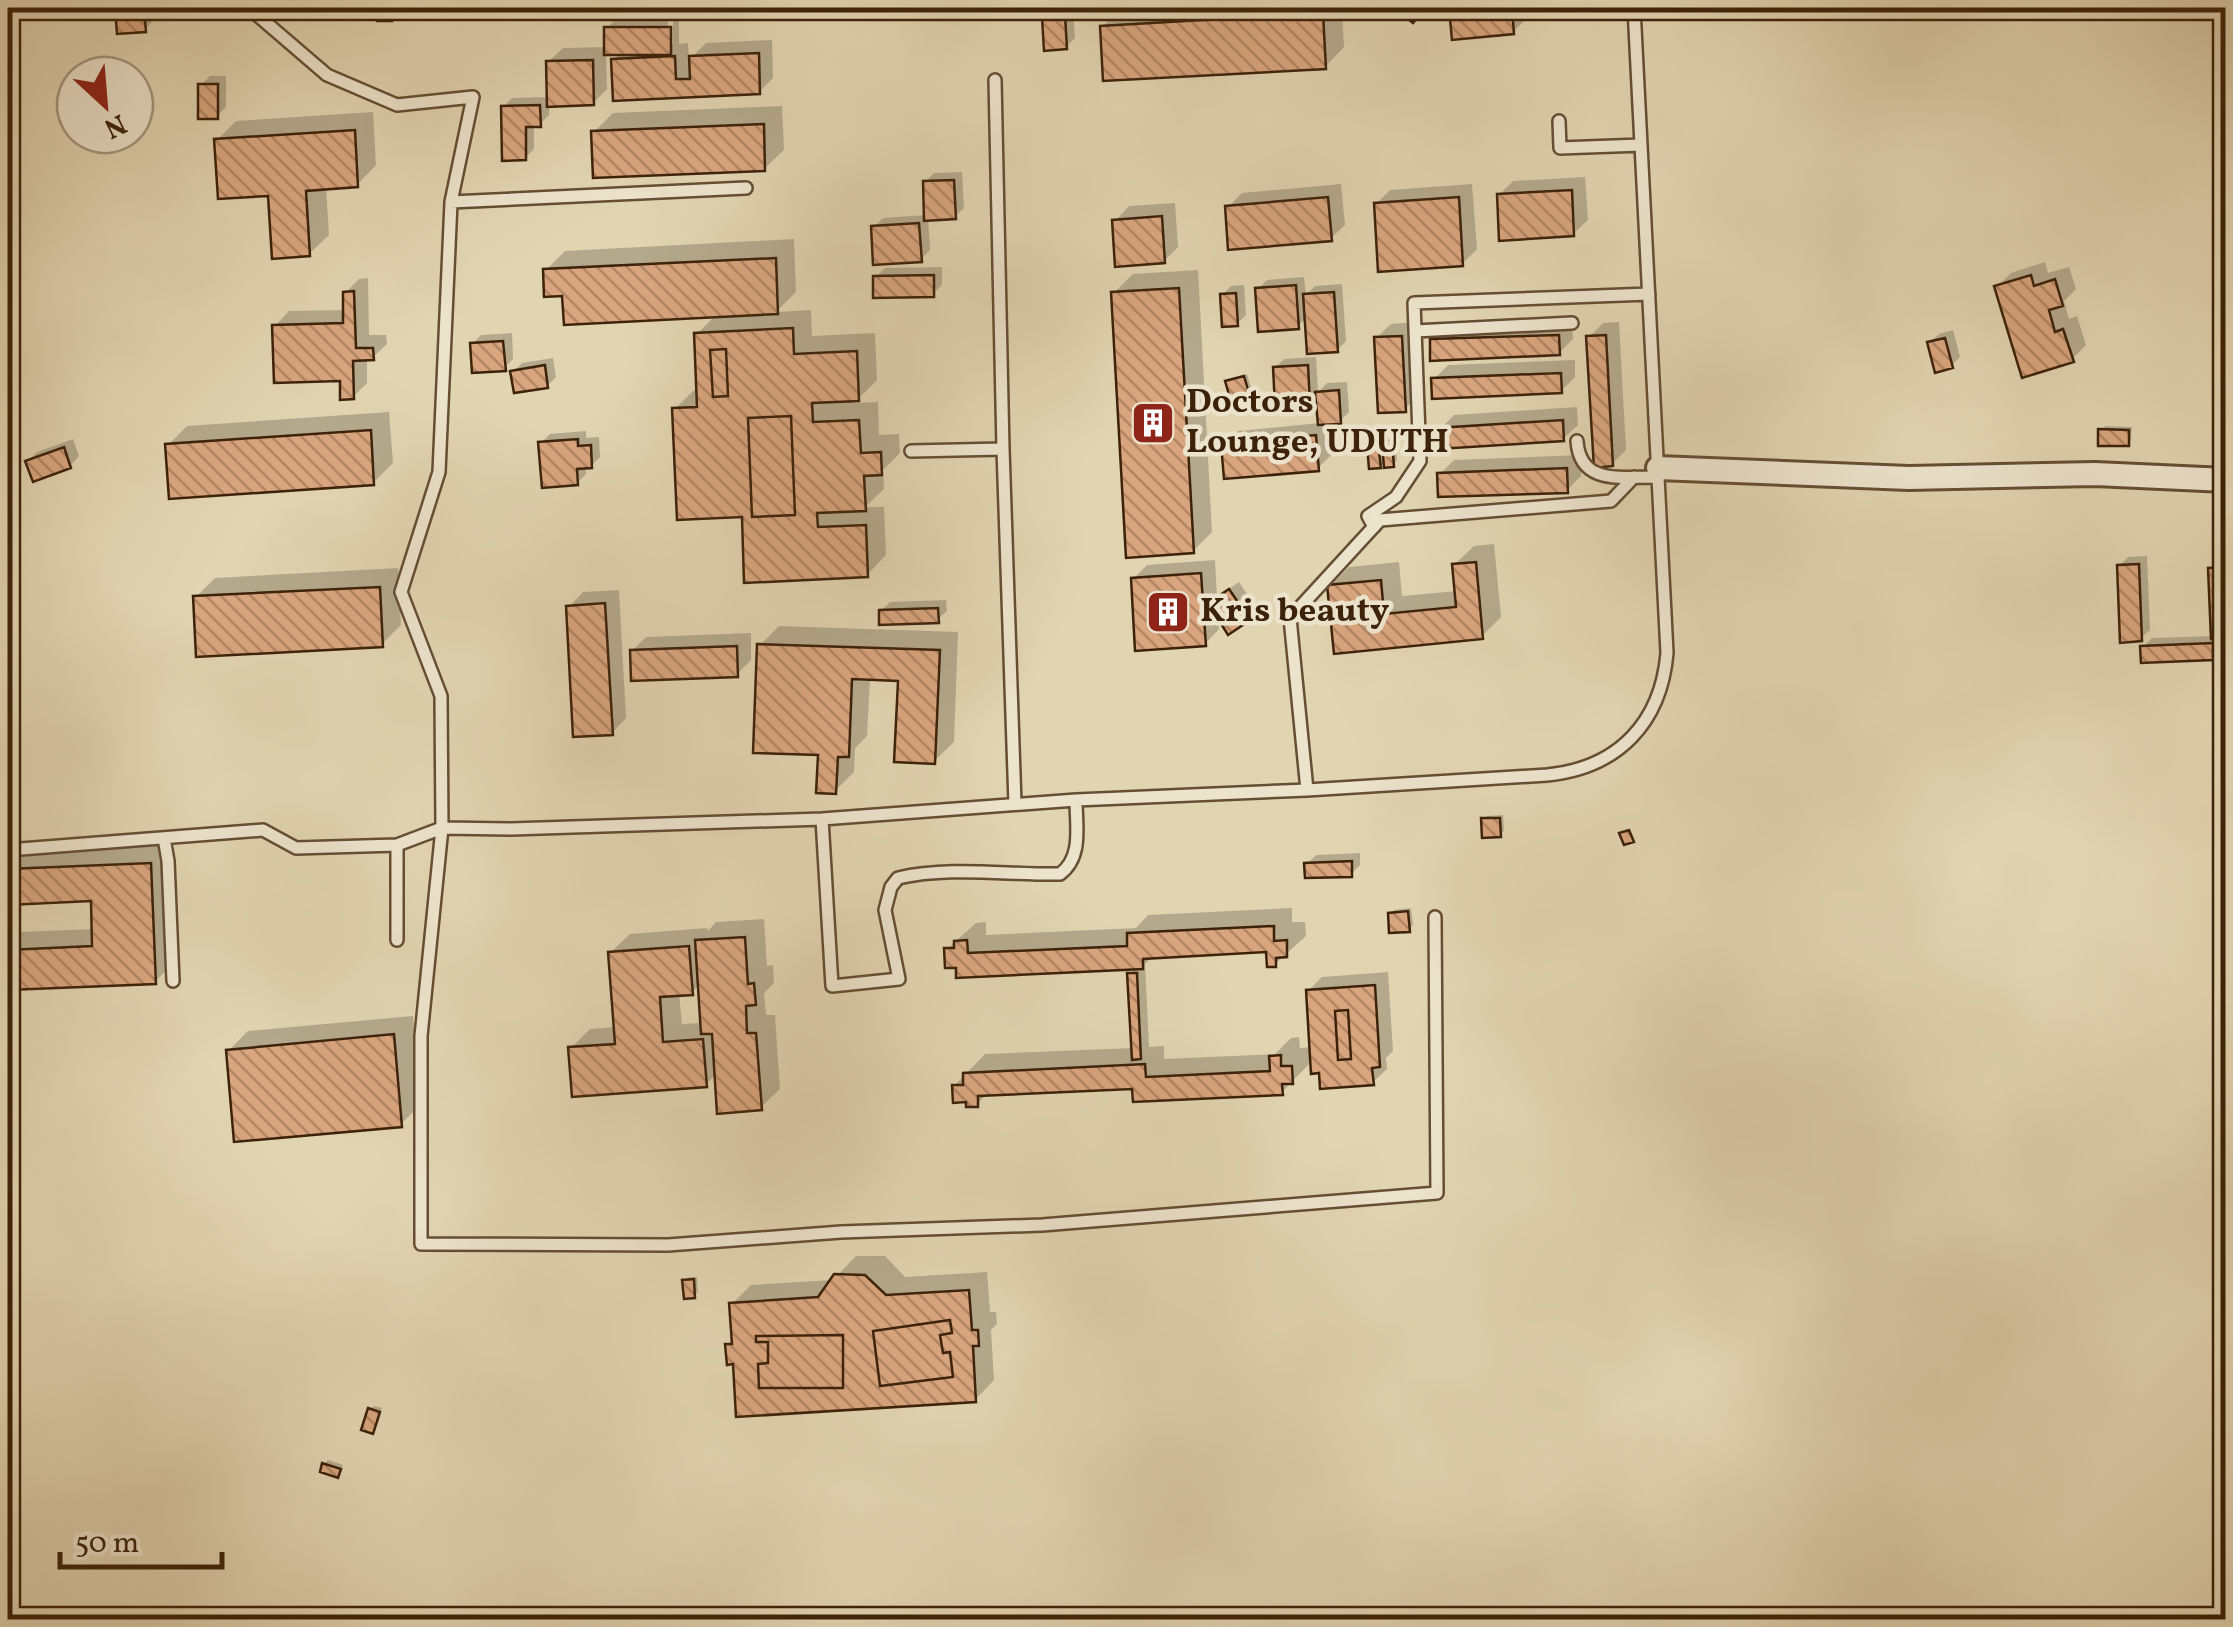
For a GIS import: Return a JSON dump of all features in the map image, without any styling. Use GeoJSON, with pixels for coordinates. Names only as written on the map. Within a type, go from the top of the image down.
{"type":"FeatureCollection","features":[{"type":"Feature","properties":{"kind":"street"},"geometry":{"type":"LineString","coordinates":[[1658,473],[1909,478],[2095,474],[2226,480]]}},
{"type":"Feature","properties":{"kind":"lane"},"geometry":{"type":"LineString","coordinates":[[248,8],[326,76],[398,105],[473,97],[451,202],[439,472],[401,592],[440,696],[442,828],[422,1036],[421,1244],[668,1245],[842,1232],[1042,1225],[1437,1194],[1435,917]]}},
{"type":"Feature","properties":{"kind":"lane"},"geometry":{"type":"LineString","coordinates":[[8,850],[264,830],[296,848],[397,845],[442,828],[822,819],[1076,800],[1564,774],[1597,763],[1626,744],[1648,718],[1666,670],[1667,653],[1634,8]]}},
{"type":"Feature","properties":{"kind":"lane"},"geometry":{"type":"LineString","coordinates":[[995,80],[1015,804]]}},
{"type":"Feature","properties":{"kind":"lane"},"geometry":{"type":"LineString","coordinates":[[1559,121],[1560,148],[1641,145]]}},
{"type":"Feature","properties":{"kind":"lane"},"geometry":{"type":"LineString","coordinates":[[451,202],[746,188]]}},
{"type":"Feature","properties":{"kind":"lane"},"geometry":{"type":"LineString","coordinates":[[1374,527],[1368,516],[1396,497],[1420,460],[1414,303],[1649,294]]}},
{"type":"Feature","properties":{"kind":"lane"},"geometry":{"type":"LineString","coordinates":[[1415,331],[1572,323]]}},
{"type":"Feature","properties":{"kind":"lane"},"geometry":{"type":"LineString","coordinates":[[1577,441],[1582,461],[1596,474],[1612,477],[1658,473]]}},
{"type":"Feature","properties":{"kind":"lane"},"geometry":{"type":"LineString","coordinates":[[910,452],[1003,449]]}},
{"type":"Feature","properties":{"kind":"lane"},"geometry":{"type":"LineString","coordinates":[[1307,790],[1290,618],[1380,520],[1611,502],[1634,476]]}},
{"type":"Feature","properties":{"kind":"lane"},"geometry":{"type":"LineString","coordinates":[[822,819],[832,986],[898,979],[885,910],[898,878],[950,873],[1060,874],[1068,868],[1076,850],[1076,800]]}},
{"type":"Feature","properties":{"kind":"lane"},"geometry":{"type":"LineString","coordinates":[[164,838],[172,982]]}},
{"type":"Feature","properties":{"kind":"lane"},"geometry":{"type":"LineString","coordinates":[[396,940],[397,845]]}},
{"type":"Feature","properties":{"kind":"building"},"geometry":{"type":"Polygon","coordinates":[[[115,8],[144,8],[146,32],[117,34],[115,8]]]}},
{"type":"Feature","properties":{"kind":"building"},"geometry":{"type":"Polygon","coordinates":[[[298,8],[339,8],[339,10],[299,15],[298,8]]]}},
{"type":"Feature","properties":{"kind":"building"},"geometry":{"type":"Polygon","coordinates":[[[377,8],[392,8],[392,21],[377,21],[377,8]]]}},
{"type":"Feature","properties":{"kind":"building"},"geometry":{"type":"Polygon","coordinates":[[[1394,8],[1426,8],[1413,23],[1394,8]]]}},
{"type":"Feature","properties":{"kind":"building"},"geometry":{"type":"Polygon","coordinates":[[[1449,8],[1512,8],[1514,34],[1452,40],[1449,8]]]}},
{"type":"Feature","properties":{"kind":"building"},"geometry":{"type":"Polygon","coordinates":[[[1538,8],[1560,8],[1550,18],[1538,8]]]}},
{"type":"Feature","properties":{"kind":"building"},"geometry":{"type":"Polygon","coordinates":[[[1323,13],[1326,69],[1103,81],[1100,26],[1323,13]]]}},
{"type":"Feature","properties":{"kind":"building"},"geometry":{"type":"Polygon","coordinates":[[[1065,15],[1067,49],[1044,51],[1042,17],[1065,15]]]}},
{"type":"Feature","properties":{"kind":"building"},"geometry":{"type":"Polygon","coordinates":[[[604,27],[671,27],[671,55],[604,55],[604,27]]]}},
{"type":"Feature","properties":{"kind":"building"},"geometry":{"type":"Polygon","coordinates":[[[759,53],[760,94],[613,101],[611,59],[675,56],[676,79],[690,79],[689,56],[759,53]]]}},
{"type":"Feature","properties":{"kind":"building"},"geometry":{"type":"Polygon","coordinates":[[[593,60],[594,105],[547,107],[546,61],[593,60]]]}},
{"type":"Feature","properties":{"kind":"building"},"geometry":{"type":"Polygon","coordinates":[[[198,84],[218,84],[218,119],[198,119],[198,84]]]}},
{"type":"Feature","properties":{"kind":"building"},"geometry":{"type":"Polygon","coordinates":[[[540,105],[541,127],[526,127],[526,160],[502,161],[501,106],[540,105]]]}},
{"type":"Feature","properties":{"kind":"building"},"geometry":{"type":"Polygon","coordinates":[[[764,124],[765,171],[593,178],[591,131],[764,124]]]}},
{"type":"Feature","properties":{"kind":"building"},"geometry":{"type":"Polygon","coordinates":[[[355,130],[358,187],[306,191],[310,256],[272,259],[268,196],[218,199],[214,139],[355,130]]]}},
{"type":"Feature","properties":{"kind":"building"},"geometry":{"type":"Polygon","coordinates":[[[954,180],[956,219],[924,221],[923,181],[954,180]]]}},
{"type":"Feature","properties":{"kind":"building"},"geometry":{"type":"Polygon","coordinates":[[[1572,190],[1574,236],[1499,241],[1497,194],[1572,190]]]}},
{"type":"Feature","properties":{"kind":"building"},"geometry":{"type":"Polygon","coordinates":[[[1328,197],[1332,241],[1228,250],[1225,206],[1328,197]]]}},
{"type":"Feature","properties":{"kind":"building"},"geometry":{"type":"Polygon","coordinates":[[[1459,197],[1463,266],[1378,272],[1374,203],[1459,197]]]}},
{"type":"Feature","properties":{"kind":"building"},"geometry":{"type":"Polygon","coordinates":[[[1162,216],[1165,263],[1115,267],[1112,220],[1162,216]]]}},
{"type":"Feature","properties":{"kind":"building"},"geometry":{"type":"Polygon","coordinates":[[[919,223],[922,262],[873,265],[871,226],[919,223]]]}},
{"type":"Feature","properties":{"kind":"building"},"geometry":{"type":"Polygon","coordinates":[[[776,258],[778,314],[564,325],[562,296],[544,297],[543,269],[776,258]]]}},
{"type":"Feature","properties":{"kind":"building"},"geometry":{"type":"Polygon","coordinates":[[[934,275],[934,297],[873,298],[873,276],[934,275]]]}},
{"type":"Feature","properties":{"kind":"building"},"geometry":{"type":"Polygon","coordinates":[[[2031,275],[2034,286],[2055,279],[2063,306],[2049,310],[2055,332],[2063,329],[2074,362],[2022,378],[1994,286],[2031,275]]]}},
{"type":"Feature","properties":{"kind":"building"},"geometry":{"type":"Polygon","coordinates":[[[1296,285],[1299,329],[1258,332],[1255,288],[1296,285]]]}},
{"type":"Feature","properties":{"kind":"building","name":"Doctors Lounge, UDUTH"},"geometry":{"type":"Polygon","coordinates":[[[1179,288],[1194,553],[1126,558],[1111,292],[1179,288]]]}},
{"type":"Feature","properties":{"kind":"building"},"geometry":{"type":"Polygon","coordinates":[[[354,291],[356,348],[373,348],[374,360],[353,361],[354,399],[340,400],[340,381],[274,383],[272,325],[343,323],[343,292],[354,291]]]}},
{"type":"Feature","properties":{"kind":"building"},"geometry":{"type":"Polygon","coordinates":[[[1334,292],[1338,352],[1307,354],[1303,294],[1334,292]]]}},
{"type":"Feature","properties":{"kind":"building"},"geometry":{"type":"Polygon","coordinates":[[[1236,293],[1238,326],[1222,327],[1220,294],[1236,293]]]}},
{"type":"Feature","properties":{"kind":"building"},"geometry":{"type":"Polygon","coordinates":[[[793,328],[794,354],[857,351],[859,401],[812,403],[813,422],[859,420],[861,453],[881,452],[882,475],[864,476],[866,511],[817,513],[818,527],[866,525],[868,577],[744,583],[742,517],[677,520],[672,408],[697,407],[694,333],[793,328]],[[726,349],[710,350],[713,397],[728,396],[726,349]],[[791,416],[748,418],[752,517],[795,515],[791,416]]]}},
{"type":"Feature","properties":{"kind":"building"},"geometry":{"type":"Polygon","coordinates":[[[1559,335],[1560,355],[1430,361],[1430,339],[1559,335]]]}},
{"type":"Feature","properties":{"kind":"building"},"geometry":{"type":"Polygon","coordinates":[[[1606,335],[1613,466],[1594,468],[1586,336],[1606,335]]]}},
{"type":"Feature","properties":{"kind":"building"},"geometry":{"type":"Polygon","coordinates":[[[1402,336],[1406,412],[1378,413],[1374,337],[1402,336]]]}},
{"type":"Feature","properties":{"kind":"building"},"geometry":{"type":"Polygon","coordinates":[[[1945,338],[1953,368],[1935,373],[1927,342],[1945,338]]]}},
{"type":"Feature","properties":{"kind":"building"},"geometry":{"type":"Polygon","coordinates":[[[503,341],[506,371],[472,373],[470,343],[503,341]]]}},
{"type":"Feature","properties":{"kind":"building"},"geometry":{"type":"Polygon","coordinates":[[[726,349],[728,396],[713,397],[710,350],[726,349]]]}},
{"type":"Feature","properties":{"kind":"building"},"geometry":{"type":"Polygon","coordinates":[[[545,365],[548,388],[514,393],[510,371],[545,365]]]}},
{"type":"Feature","properties":{"kind":"building"},"geometry":{"type":"Polygon","coordinates":[[[1308,365],[1310,404],[1275,407],[1273,367],[1308,365]]]}},
{"type":"Feature","properties":{"kind":"building"},"geometry":{"type":"Polygon","coordinates":[[[1561,373],[1562,393],[1432,399],[1431,378],[1561,373]]]}},
{"type":"Feature","properties":{"kind":"building"},"geometry":{"type":"Polygon","coordinates":[[[1244,376],[1249,393],[1230,398],[1225,381],[1244,376]]]}},
{"type":"Feature","properties":{"kind":"building"},"geometry":{"type":"Polygon","coordinates":[[[1339,390],[1341,424],[1318,425],[1315,392],[1339,390]]]}},
{"type":"Feature","properties":{"kind":"building"},"geometry":{"type":"Polygon","coordinates":[[[791,416],[795,515],[752,517],[748,418],[791,416]]]}},
{"type":"Feature","properties":{"kind":"building"},"geometry":{"type":"Polygon","coordinates":[[[1563,420],[1564,441],[1438,449],[1437,428],[1563,420]]]}},
{"type":"Feature","properties":{"kind":"building"},"geometry":{"type":"Polygon","coordinates":[[[2098,429],[2129,430],[2129,446],[2098,446],[2098,429]]]}},
{"type":"Feature","properties":{"kind":"building"},"geometry":{"type":"Polygon","coordinates":[[[371,430],[374,485],[169,499],[165,444],[371,430]]]}},
{"type":"Feature","properties":{"kind":"building"},"geometry":{"type":"Polygon","coordinates":[[[1316,435],[1319,471],[1224,479],[1221,444],[1316,435]]]}},
{"type":"Feature","properties":{"kind":"building"},"geometry":{"type":"Polygon","coordinates":[[[578,439],[578,446],[591,445],[592,468],[577,469],[578,485],[542,488],[538,442],[578,439]]]}},
{"type":"Feature","properties":{"kind":"building"},"geometry":{"type":"Polygon","coordinates":[[[1392,440],[1394,467],[1384,468],[1382,441],[1392,440]]]}},
{"type":"Feature","properties":{"kind":"building"},"geometry":{"type":"Polygon","coordinates":[[[1378,443],[1381,468],[1369,469],[1367,444],[1378,443]]]}},
{"type":"Feature","properties":{"kind":"building"},"geometry":{"type":"Polygon","coordinates":[[[64,447],[71,468],[33,482],[25,461],[64,447]]]}},
{"type":"Feature","properties":{"kind":"building"},"geometry":{"type":"Polygon","coordinates":[[[1567,468],[1568,493],[1438,497],[1437,473],[1567,468]]]}},
{"type":"Feature","properties":{"kind":"building"},"geometry":{"type":"Polygon","coordinates":[[[1476,562],[1483,639],[1334,654],[1327,585],[1381,580],[1384,614],[1456,607],[1452,564],[1476,562]]]}},
{"type":"Feature","properties":{"kind":"building"},"geometry":{"type":"Polygon","coordinates":[[[2139,564],[2142,641],[2120,643],[2117,565],[2139,564]]]}},
{"type":"Feature","properties":{"kind":"building"},"geometry":{"type":"Polygon","coordinates":[[[2226,567],[2226,639],[2211,639],[2208,568],[2226,567]]]}},
{"type":"Feature","properties":{"kind":"building","name":"Kris beauty"},"geometry":{"type":"Polygon","coordinates":[[[1201,573],[1206,646],[1135,651],[1131,578],[1201,573]]]}},
{"type":"Feature","properties":{"kind":"building"},"geometry":{"type":"Polygon","coordinates":[[[380,587],[383,647],[196,657],[193,596],[380,587]]]}},
{"type":"Feature","properties":{"kind":"building"},"geometry":{"type":"Polygon","coordinates":[[[1229,589],[1242,608],[1238,611],[1246,623],[1228,635],[1204,606],[1229,589]]]}},
{"type":"Feature","properties":{"kind":"building"},"geometry":{"type":"Polygon","coordinates":[[[605,603],[613,735],[573,737],[566,606],[605,603]]]}},
{"type":"Feature","properties":{"kind":"building"},"geometry":{"type":"Polygon","coordinates":[[[938,608],[939,623],[879,625],[879,610],[938,608]]]}},
{"type":"Feature","properties":{"kind":"building"},"geometry":{"type":"Polygon","coordinates":[[[2213,643],[2213,660],[2141,663],[2140,646],[2213,643]]]}},
{"type":"Feature","properties":{"kind":"building"},"geometry":{"type":"Polygon","coordinates":[[[757,644],[940,650],[935,764],[894,762],[898,681],[852,679],[849,757],[838,757],[836,794],[816,793],[818,755],[753,753],[757,644]]]}},
{"type":"Feature","properties":{"kind":"building"},"geometry":{"type":"Polygon","coordinates":[[[737,646],[738,677],[631,681],[630,650],[737,646]]]}},
{"type":"Feature","properties":{"kind":"building"},"geometry":{"type":"Polygon","coordinates":[[[1481,818],[1500,818],[1501,837],[1482,838],[1481,818]]]}},
{"type":"Feature","properties":{"kind":"building"},"geometry":{"type":"Polygon","coordinates":[[[1629,830],[1634,842],[1624,845],[1619,833],[1629,830]]]}},
{"type":"Feature","properties":{"kind":"building"},"geometry":{"type":"Polygon","coordinates":[[[1352,861],[1352,877],[1305,878],[1304,863],[1352,861]]]}},
{"type":"Feature","properties":{"kind":"building"},"geometry":{"type":"Polygon","coordinates":[[[151,863],[156,984],[8,990],[8,950],[92,946],[91,901],[8,905],[8,869],[151,863]]]}},
{"type":"Feature","properties":{"kind":"building"},"geometry":{"type":"Polygon","coordinates":[[[1408,911],[1410,932],[1389,933],[1388,913],[1408,911]]]}},
{"type":"Feature","properties":{"kind":"building"},"geometry":{"type":"Polygon","coordinates":[[[1274,926],[1274,941],[1287,940],[1287,957],[1276,958],[1276,967],[1267,967],[1266,952],[1143,959],[1143,969],[956,978],[956,968],[945,968],[944,948],[954,948],[954,941],[967,940],[968,953],[1127,946],[1127,933],[1274,926]]]}},
{"type":"Feature","properties":{"kind":"building"},"geometry":{"type":"Polygon","coordinates":[[[745,937],[748,984],[754,983],[756,1005],[746,1006],[747,1033],[756,1033],[762,1110],[717,1114],[712,1034],[701,1034],[695,940],[745,937]]]}},
{"type":"Feature","properties":{"kind":"building"},"geometry":{"type":"Polygon","coordinates":[[[689,946],[693,995],[660,997],[663,1042],[703,1039],[707,1087],[572,1097],[568,1047],[615,1044],[608,952],[689,946]]]}},
{"type":"Feature","properties":{"kind":"building"},"geometry":{"type":"Polygon","coordinates":[[[1127,973],[1137,973],[1141,1059],[1132,1060],[1127,973]]]}},
{"type":"Feature","properties":{"kind":"building"},"geometry":{"type":"Polygon","coordinates":[[[1375,985],[1380,1067],[1372,1068],[1374,1085],[1320,1089],[1319,1073],[1311,1074],[1306,990],[1375,985]],[[1348,1010],[1335,1011],[1338,1060],[1351,1059],[1348,1010]]]}},
{"type":"Feature","properties":{"kind":"building"},"geometry":{"type":"Polygon","coordinates":[[[1348,1010],[1351,1059],[1338,1060],[1335,1011],[1348,1010]]]}},
{"type":"Feature","properties":{"kind":"building"},"geometry":{"type":"Polygon","coordinates":[[[394,1034],[402,1127],[234,1142],[226,1050],[394,1034]]]}},
{"type":"Feature","properties":{"kind":"building"},"geometry":{"type":"Polygon","coordinates":[[[1281,1055],[1281,1066],[1292,1066],[1293,1084],[1282,1084],[1283,1095],[1133,1102],[1132,1089],[978,1096],[978,1107],[966,1107],[966,1102],[953,1103],[952,1085],[963,1085],[963,1073],[1145,1064],[1146,1077],[1270,1071],[1269,1056],[1281,1055]]]}},
{"type":"Feature","properties":{"kind":"building"},"geometry":{"type":"Polygon","coordinates":[[[834,1274],[865,1275],[886,1295],[969,1290],[972,1330],[978,1330],[979,1346],[973,1346],[976,1402],[736,1417],[733,1364],[727,1365],[725,1344],[732,1344],[729,1303],[818,1297],[834,1274]],[[950,1320],[873,1331],[880,1386],[953,1377],[950,1352],[943,1353],[940,1335],[952,1333],[950,1320]],[[843,1335],[756,1336],[756,1342],[768,1342],[768,1363],[758,1364],[759,1388],[843,1388],[843,1335]]]}},
{"type":"Feature","properties":{"kind":"building"},"geometry":{"type":"Polygon","coordinates":[[[694,1279],[695,1298],[684,1299],[682,1280],[694,1279]]]}},
{"type":"Feature","properties":{"kind":"building"},"geometry":{"type":"Polygon","coordinates":[[[950,1320],[952,1333],[940,1335],[943,1353],[950,1352],[953,1377],[880,1386],[873,1331],[950,1320]]]}},
{"type":"Feature","properties":{"kind":"building"},"geometry":{"type":"Polygon","coordinates":[[[843,1335],[843,1388],[759,1388],[758,1364],[768,1363],[768,1342],[756,1342],[756,1336],[843,1335]]]}},
{"type":"Feature","properties":{"kind":"building"},"geometry":{"type":"Polygon","coordinates":[[[368,1408],[380,1412],[373,1434],[361,1430],[368,1408]]]}},
{"type":"Feature","properties":{"kind":"building"},"geometry":{"type":"Polygon","coordinates":[[[322,1463],[341,1469],[338,1478],[320,1472],[322,1463]]]}},
{"type":"Feature","properties":{"kind":"place","name":"Doctors Lounge, UDUTH"},"geometry":{"type":"Point","coordinates":[1153,423]}},
{"type":"Feature","properties":{"kind":"place","name":"Kris beauty"},"geometry":{"type":"Point","coordinates":[1168,612]}}]}
